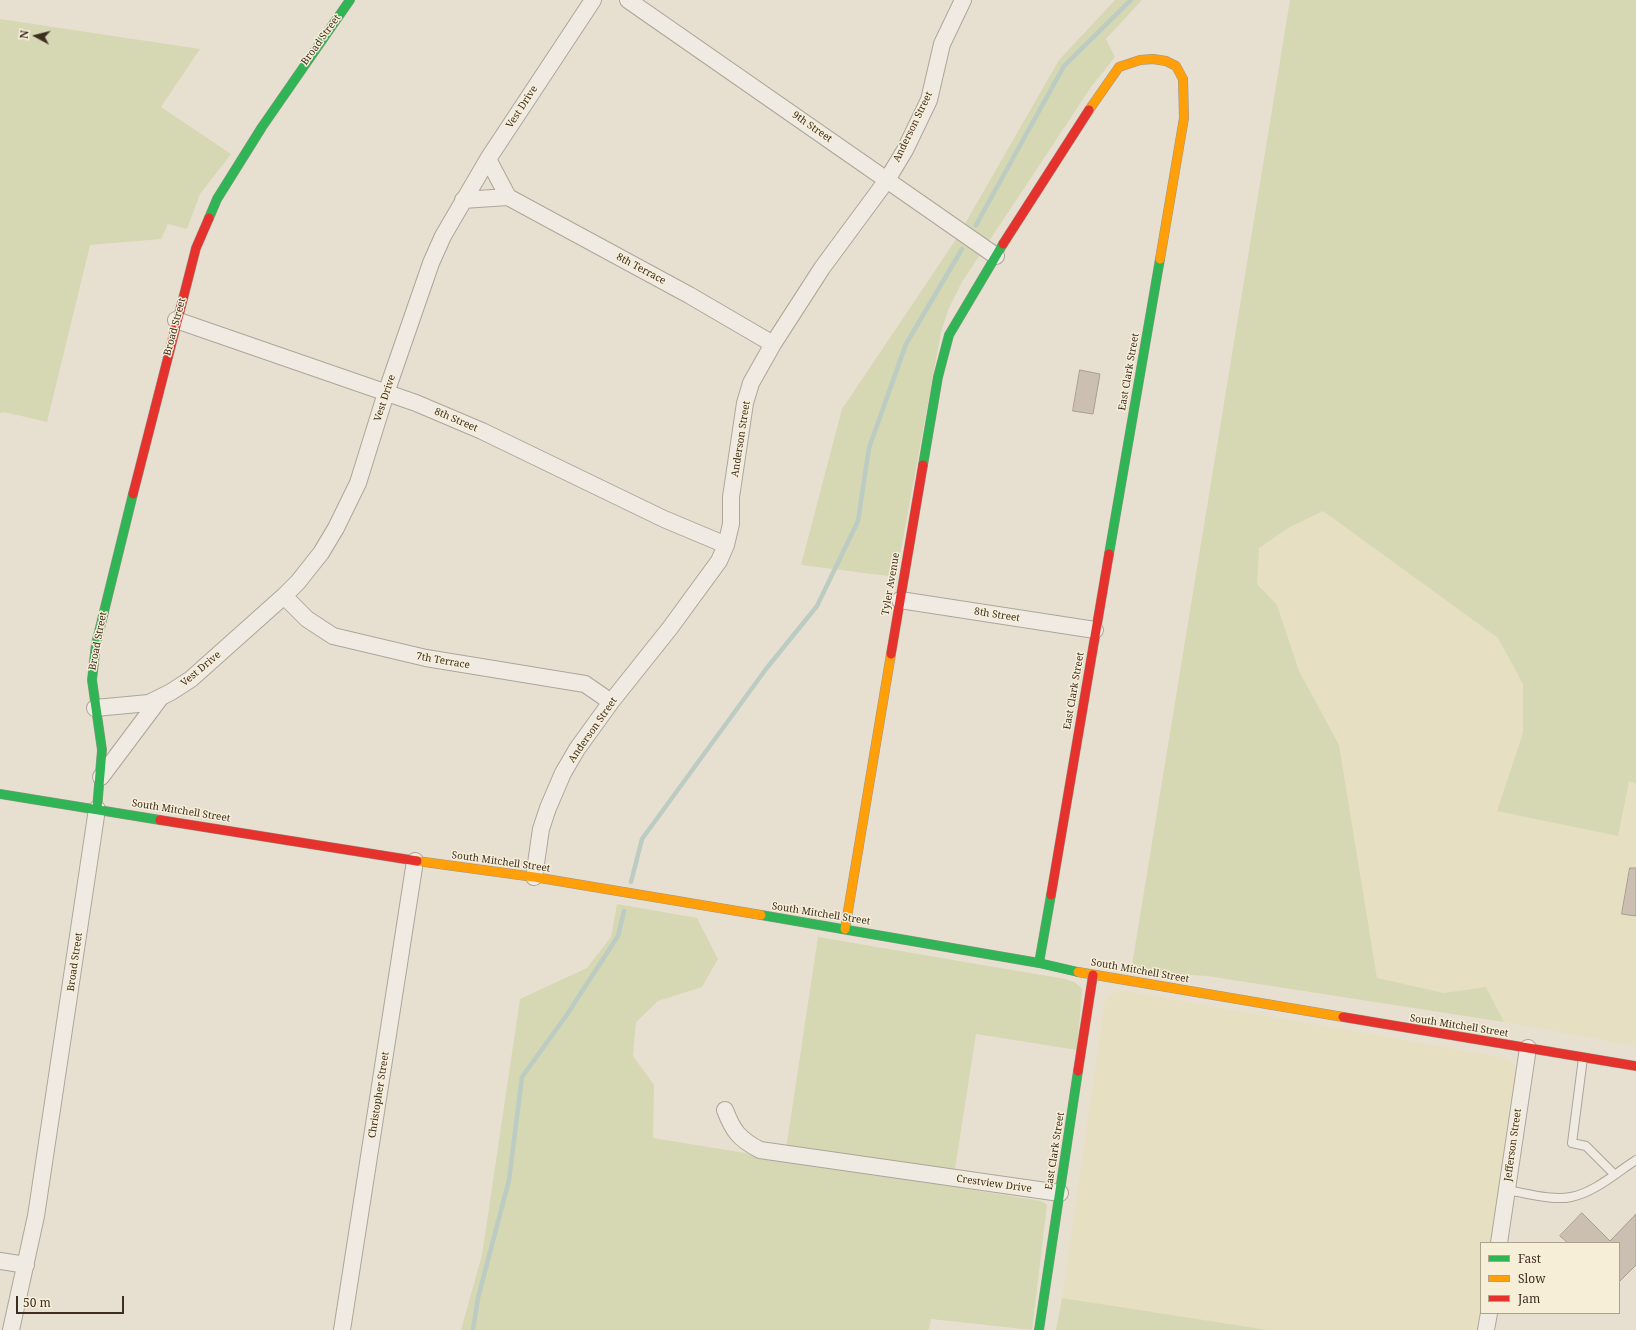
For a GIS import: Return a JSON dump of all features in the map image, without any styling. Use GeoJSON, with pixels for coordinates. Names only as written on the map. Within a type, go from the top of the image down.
{"type":"FeatureCollection","features":[{"type":"Feature","properties":{"kind":"street","name":"Broad Street"},"geometry":{"type":"LineString","coordinates":[[11,1330],[36,1216],[98,809],[102,750],[92,680],[96,644],[176,320],[196,248],[217,199],[266,121],[350,0]]}},
{"type":"Feature","properties":{"kind":"street","name":"Vest Drive"},"geometry":{"type":"LineString","coordinates":[[95,708],[149,703],[191,680],[284,596],[321,553],[336,528],[358,483],[386,393],[431,263],[463,200],[488,159],[593,0]]}},
{"type":"Feature","properties":{"kind":"street","name":"9th Street"},"geometry":{"type":"LineString","coordinates":[[628,0],[996,256]]}},
{"type":"Feature","properties":{"kind":"street","name":"Anderson Street"},"geometry":{"type":"LineString","coordinates":[[534,878],[542,829],[548,808],[563,773],[577,749],[611,702],[670,628],[719,561],[726,546],[731,524],[731,497],[745,403],[751,383],[773,344],[822,268],[887,180],[905,150],[929,100],[942,44],[963,0]]}},
{"type":"Feature","properties":{"kind":"street","name":"East Clark Street"},"geometry":{"type":"LineString","coordinates":[[996,256],[1069,140],[1119,67],[1140,60],[1153,59],[1166,61],[1176,66],[1183,79],[1186,102],[1184,118],[1039,963]]}},
{"type":"Feature","properties":{"kind":"street"},"geometry":{"type":"LineString","coordinates":[[463,200],[508,198],[488,159]]}},
{"type":"Feature","properties":{"kind":"street","name":"8th Terrace"},"geometry":{"type":"LineString","coordinates":[[508,198],[689,295],[773,344]]}},
{"type":"Feature","properties":{"kind":"street","name":"Tyler Avenue"},"geometry":{"type":"LineString","coordinates":[[845,929],[938,377],[949,335],[996,256]]}},
{"type":"Feature","properties":{"kind":"street","name":"8th Street"},"geometry":{"type":"LineString","coordinates":[[176,320],[416,403],[482,431],[726,546]]}},
{"type":"Feature","properties":{"kind":"street","name":"7th Terrace"},"geometry":{"type":"LineString","coordinates":[[284,596],[307,619],[333,636],[426,658],[585,684],[611,702]]}},
{"type":"Feature","properties":{"kind":"street","name":"8th Street"},"geometry":{"type":"LineString","coordinates":[[900,600],[1095,630]]}},
{"type":"Feature","properties":{"kind":"street"},"geometry":{"type":"LineString","coordinates":[[101,777],[162,697]]}},
{"type":"Feature","properties":{"kind":"street","name":"South Mitchell Street"},"geometry":{"type":"LineString","coordinates":[[0,794],[415,861],[534,878],[845,929],[1093,974],[1636,1066]]}},
{"type":"Feature","properties":{"kind":"street","name":"Christopher Street"},"geometry":{"type":"LineString","coordinates":[[342,1330],[415,861]]}},
{"type":"Feature","properties":{"kind":"street","name":"East Clark Street"},"geometry":{"type":"LineString","coordinates":[[1039,1330],[1093,974]]}},
{"type":"Feature","properties":{"kind":"street","name":"Jefferson Street"},"geometry":{"type":"LineString","coordinates":[[1499,1242],[1528,1048]]}},
{"type":"Feature","properties":{"kind":"street","name":"Crestview Drive"},"geometry":{"type":"LineString","coordinates":[[725,1110],[733,1129],[746,1142],[760,1150],[1060,1193]]}},
{"type":"Feature","properties":{"kind":"street"},"geometry":{"type":"LineString","coordinates":[[0,1261],[26,1265]]}},
{"type":"Feature","properties":{"kind":"street"},"geometry":{"type":"LineString","coordinates":[[1486,1330],[1489,1314]]}},
{"type":"Feature","properties":{"kind":"lane"},"geometry":{"type":"LineString","coordinates":[[1584,1057],[1572,1143],[1586,1146],[1614,1174]]}},
{"type":"Feature","properties":{"kind":"lane"},"geometry":{"type":"LineString","coordinates":[[1507,1190],[1544,1196],[1570,1197],[1588,1191],[1636,1160]]}},
{"type":"Feature","properties":{"kind":"shaded area"},"geometry":{"type":"Polygon","coordinates":[[[1323,511],[1498,638],[1523,684],[1523,733],[1497,811],[1629,781],[1636,784],[1636,1046],[1504,1022],[1486,987],[1444,993],[1377,978],[1339,745],[1299,671],[1277,605],[1257,584],[1259,548],[1290,527],[1323,511]]]}},
{"type":"Feature","properties":{"kind":"shaded area"},"geometry":{"type":"Polygon","coordinates":[[[1125,991],[1506,1058],[1514,1063],[1517,1075],[1491,1242],[1480,1242],[1480,1310],[1477,1330],[1268,1330],[1062,1298],[1105,1000],[1114,993],[1125,991]]]}},
{"type":"Feature","properties":{"kind":"green space"},"geometry":{"type":"Polygon","coordinates":[[[1115,0],[1142,0],[1106,39],[1115,57],[1091,87],[962,282],[949,308],[941,332],[896,577],[801,565],[842,409],[955,241],[1059,60],[1115,0]]]}},
{"type":"Feature","properties":{"kind":"green space"},"geometry":{"type":"Polygon","coordinates":[[[1290,0],[1636,0],[1636,784],[1629,781],[1618,836],[1497,811],[1523,733],[1523,684],[1498,638],[1323,511],[1290,527],[1259,548],[1257,584],[1277,605],[1299,671],[1339,745],[1377,978],[1444,993],[1486,987],[1504,1022],[1207,976],[1131,971],[1290,0]]]}},
{"type":"Feature","properties":{"kind":"green space"},"geometry":{"type":"Polygon","coordinates":[[[0,19],[200,49],[161,107],[231,154],[200,194],[187,229],[168,224],[161,239],[90,245],[47,422],[4,412],[0,413],[0,19]]]}},
{"type":"Feature","properties":{"kind":"green space"},"geometry":{"type":"Polygon","coordinates":[[[617,904],[697,918],[718,959],[702,987],[658,1001],[636,1022],[633,1056],[654,1085],[653,1138],[1041,1201],[1047,1205],[1032,1330],[931,1319],[929,1330],[461,1330],[482,1255],[520,999],[587,968],[611,937],[617,904]]]}},
{"type":"Feature","properties":{"kind":"green space"},"geometry":{"type":"Polygon","coordinates":[[[818,937],[1065,979],[1076,983],[1082,989],[1077,1050],[976,1034],[955,1169],[950,1174],[786,1149],[818,937]]]}},
{"type":"Feature","properties":{"kind":"green space"},"geometry":{"type":"Polygon","coordinates":[[[1062,1298],[1268,1330],[1056,1330],[1062,1298]]]}},
{"type":"Feature","properties":{"kind":"building"},"geometry":{"type":"Polygon","coordinates":[[[1080,370],[1100,374],[1093,414],[1073,411],[1080,370]]]}},
{"type":"Feature","properties":{"kind":"building"},"geometry":{"type":"Polygon","coordinates":[[[1630,868],[1636,868],[1636,916],[1622,914],[1630,868]]]}},
{"type":"Feature","properties":{"kind":"building"},"geometry":{"type":"Polygon","coordinates":[[[1582,1213],[1610,1241],[1636,1214],[1636,1265],[1620,1281],[1620,1242],[1567,1242],[1560,1236],[1582,1213]]]}},
{"type":"Feature","properties":{"kind":"waterway"},"geometry":{"type":"LineString","coordinates":[[976,225],[1064,66],[1131,0]]}},
{"type":"Feature","properties":{"kind":"waterway"},"geometry":{"type":"LineString","coordinates":[[631,882],[642,839],[766,669],[817,606],[858,521],[869,448],[906,344],[962,249]]}},
{"type":"Feature","properties":{"kind":"waterway"},"geometry":{"type":"LineString","coordinates":[[473,1330],[478,1298],[509,1180],[522,1077],[566,1016],[618,936],[624,911]]}},
{"type":"Feature","properties":{"kind":"traffic: fast"},"geometry":{"type":"LineString","coordinates":[[209,218],[217,199],[262,127],[350,0]]}},
{"type":"Feature","properties":{"kind":"traffic: fast"},"geometry":{"type":"LineString","coordinates":[[923,465],[938,377],[949,335],[1003,244]]}},
{"type":"Feature","properties":{"kind":"traffic: fast"},"geometry":{"type":"LineString","coordinates":[[1109,554],[1160,259]]}},
{"type":"Feature","properties":{"kind":"traffic: fast"},"geometry":{"type":"LineString","coordinates":[[97,809],[102,750],[92,680],[96,644],[133,494]]}},
{"type":"Feature","properties":{"kind":"traffic: fast"},"geometry":{"type":"LineString","coordinates":[[0,794],[160,820]]}},
{"type":"Feature","properties":{"kind":"traffic: fast"},"geometry":{"type":"LineString","coordinates":[[1039,963],[1051,895]]}},
{"type":"Feature","properties":{"kind":"traffic: fast"},"geometry":{"type":"LineString","coordinates":[[761,915],[1039,963],[1078,972]]}},
{"type":"Feature","properties":{"kind":"traffic: fast"},"geometry":{"type":"LineString","coordinates":[[1039,1330],[1078,1071]]}},
{"type":"Feature","properties":{"kind":"traffic: slow"},"geometry":{"type":"LineString","coordinates":[[1089,110],[1119,67],[1140,60],[1153,59],[1166,61],[1176,66],[1183,79],[1184,118],[1160,259]]}},
{"type":"Feature","properties":{"kind":"traffic: slow"},"geometry":{"type":"LineString","coordinates":[[845,929],[891,654]]}},
{"type":"Feature","properties":{"kind":"traffic: slow"},"geometry":{"type":"LineString","coordinates":[[417,861],[534,877],[761,915]]}},
{"type":"Feature","properties":{"kind":"traffic: slow"},"geometry":{"type":"LineString","coordinates":[[1078,972],[1343,1017]]}},
{"type":"Feature","properties":{"kind":"traffic: jam"},"geometry":{"type":"LineString","coordinates":[[1003,244],[1089,110]]}},
{"type":"Feature","properties":{"kind":"traffic: jam"},"geometry":{"type":"LineString","coordinates":[[133,494],[196,248],[209,218]]}},
{"type":"Feature","properties":{"kind":"traffic: jam"},"geometry":{"type":"LineString","coordinates":[[891,654],[923,465]]}},
{"type":"Feature","properties":{"kind":"traffic: jam"},"geometry":{"type":"LineString","coordinates":[[1051,895],[1109,554]]}},
{"type":"Feature","properties":{"kind":"traffic: jam"},"geometry":{"type":"LineString","coordinates":[[160,820],[417,861]]}},
{"type":"Feature","properties":{"kind":"traffic: jam"},"geometry":{"type":"LineString","coordinates":[[1078,1071],[1093,975]]}},
{"type":"Feature","properties":{"kind":"traffic: jam"},"geometry":{"type":"LineString","coordinates":[[1343,1017],[1636,1066]]}}]}
